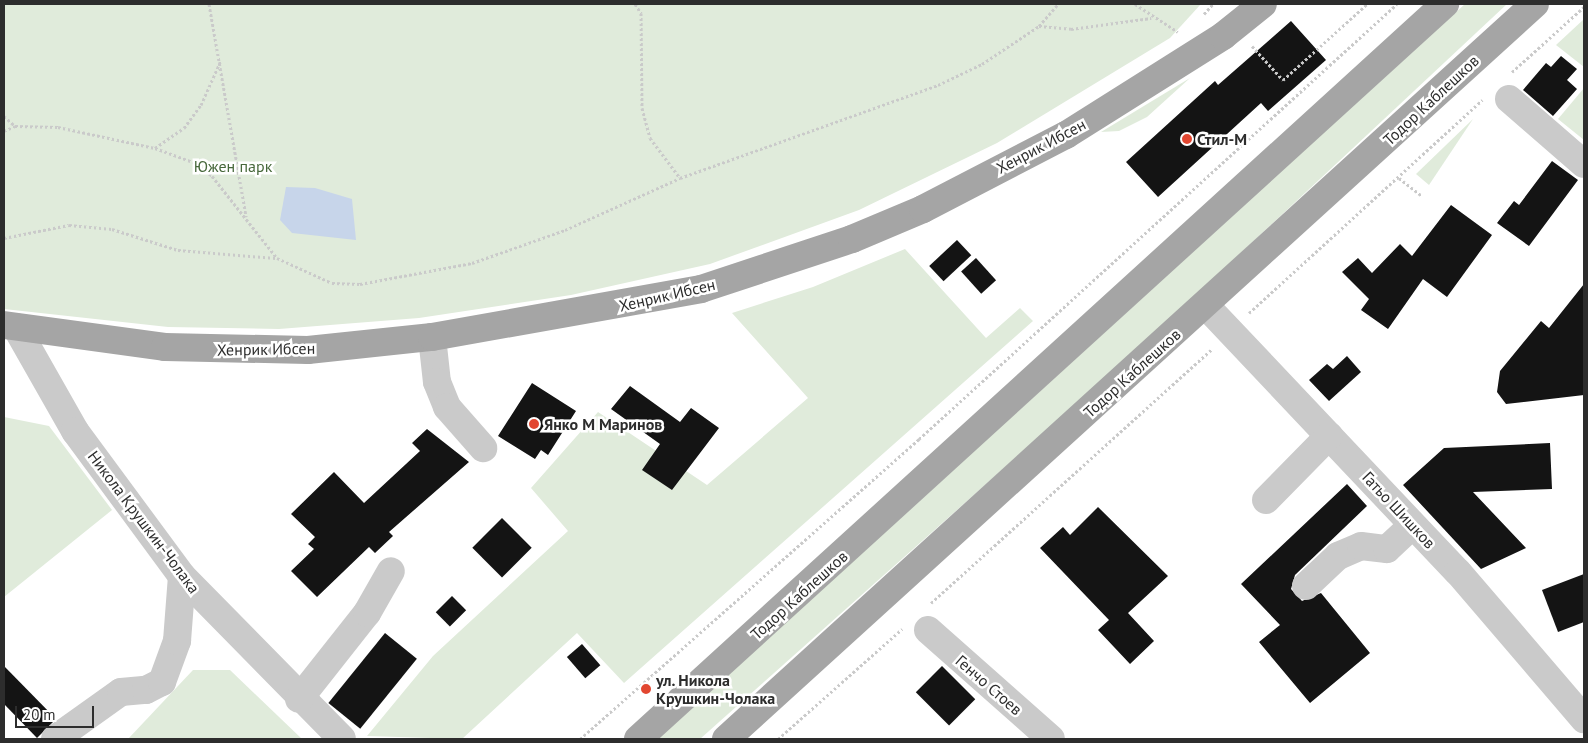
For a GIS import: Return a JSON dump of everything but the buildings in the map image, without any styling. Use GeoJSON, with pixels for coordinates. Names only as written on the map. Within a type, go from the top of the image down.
{"type":"FeatureCollection","features":[{"type":"Feature","properties":{"kind":"main road","name":"Хенрик Ибсен"},"geometry":{"type":"LineString","coordinates":[[10,326],[115,343],[216,351],[308,350],[432,337],[701,289],[852,239],[923,208],[1066,135],[1235,27],[1263,4]]}},
{"type":"Feature","properties":{"kind":"main road","name":"Тодор Каблешков"},"geometry":{"type":"LineString","coordinates":[[638,739],[1445,4]]}},
{"type":"Feature","properties":{"kind":"main road","name":"Тодор Каблешков"},"geometry":{"type":"LineString","coordinates":[[726,739],[1206,307],[1536,4]]}},
{"type":"Feature","properties":{"kind":"street"},"geometry":{"type":"LineString","coordinates":[[1503,89],[1584,164]]}},
{"type":"Feature","properties":{"kind":"street","name":"Гатьо Шишков"},"geometry":{"type":"LineString","coordinates":[[1206,307],[1413,524],[1584,719]]}},
{"type":"Feature","properties":{"kind":"street","name":"Никола Крушкин-Чолака"},"geometry":{"type":"LineString","coordinates":[[10,326],[75,431],[182,576],[299,699],[342,739]]}},
{"type":"Feature","properties":{"kind":"street"},"geometry":{"type":"LineString","coordinates":[[432,337],[437,382],[447,407],[483,448]]}},
{"type":"Feature","properties":{"kind":"street"},"geometry":{"type":"LineString","coordinates":[[1266,500],[1330,436]]}},
{"type":"Feature","properties":{"kind":"street"},"geometry":{"type":"LineString","coordinates":[[1306,586],[1338,556],[1361,546],[1387,548],[1413,524]]}},
{"type":"Feature","properties":{"kind":"street"},"geometry":{"type":"LineString","coordinates":[[299,699],[367,613],[391,571]]}},
{"type":"Feature","properties":{"kind":"street"},"geometry":{"type":"LineString","coordinates":[[55,739],[121,692],[146,690],[162,682],[177,641],[182,576]]}},
{"type":"Feature","properties":{"kind":"street","name":"Генчо Стоев"},"geometry":{"type":"LineString","coordinates":[[921,620],[1051,739]]}},
{"type":"Feature","properties":{"kind":"path"},"geometry":{"type":"LineString","coordinates":[[210,4],[221,59],[247,219]]}},
{"type":"Feature","properties":{"kind":"path"},"geometry":{"type":"LineString","coordinates":[[635,4],[641,13],[642,108],[650,138],[680,178]]}},
{"type":"Feature","properties":{"kind":"path"},"geometry":{"type":"LineString","coordinates":[[4,238],[70,225],[112,229],[178,250],[276,258],[332,283],[360,284],[421,275],[472,263],[565,230],[680,178],[938,85],[982,64],[1039,26],[1058,4]]}},
{"type":"Feature","properties":{"kind":"path"},"geometry":{"type":"LineString","coordinates":[[1135,4],[1151,18],[1181,34]]}},
{"type":"Feature","properties":{"kind":"path"},"geometry":{"type":"LineString","coordinates":[[1235,27],[1284,80],[1366,4]]}},
{"type":"Feature","properties":{"kind":"path"},"geometry":{"type":"LineString","coordinates":[[580,739],[927,432],[1397,4]]}},
{"type":"Feature","properties":{"kind":"path"},"geometry":{"type":"LineString","coordinates":[[1244,318],[1399,178],[1503,89],[1584,7]]}},
{"type":"Feature","properties":{"kind":"path"},"geometry":{"type":"LineString","coordinates":[[1039,26],[1071,29],[1151,18]]}},
{"type":"Feature","properties":{"kind":"path"},"geometry":{"type":"LineString","coordinates":[[155,148],[184,128],[201,105],[221,59]]}},
{"type":"Feature","properties":{"kind":"path"},"geometry":{"type":"LineString","coordinates":[[4,116],[15,126]]}},
{"type":"Feature","properties":{"kind":"path"},"geometry":{"type":"LineString","coordinates":[[4,131],[15,126],[58,127],[155,148],[193,162],[212,176],[276,258]]}},
{"type":"Feature","properties":{"kind":"path"},"geometry":{"type":"LineString","coordinates":[[1399,178],[1422,196]]}},
{"type":"Feature","properties":{"kind":"path"},"geometry":{"type":"LineString","coordinates":[[778,739],[921,620],[1216,345]]}},
{"type":"Feature","properties":{"kind":"green space","name":"Южен парк"},"geometry":{"type":"Polygon","coordinates":[[[4,4],[1201,4],[1170,38],[997,143],[859,210],[710,264],[571,295],[419,318],[279,329],[168,327],[4,309],[4,4]]]}},
{"type":"Feature","properties":{"kind":"green space"},"geometry":{"type":"Polygon","coordinates":[[[1465,4],[1507,4],[1151,337],[700,739],[658,739],[1465,4]]]}},
{"type":"Feature","properties":{"kind":"green space"},"geometry":{"type":"Polygon","coordinates":[[[1584,19],[1584,67],[1556,45],[1584,19]]]}},
{"type":"Feature","properties":{"kind":"green space"},"geometry":{"type":"Polygon","coordinates":[[[1190,78],[1147,117],[1119,131],[1101,132],[1190,78]]]}},
{"type":"Feature","properties":{"kind":"green space"},"geometry":{"type":"Polygon","coordinates":[[[1584,88],[1584,140],[1558,119],[1584,88]]]}},
{"type":"Feature","properties":{"kind":"green space"},"geometry":{"type":"Polygon","coordinates":[[[1473,119],[1429,185],[1416,174],[1473,119]]]}},
{"type":"Feature","properties":{"kind":"green space"},"geometry":{"type":"Polygon","coordinates":[[[905,249],[986,338],[1020,308],[1033,321],[624,683],[577,633],[462,739],[367,736],[433,656],[568,531],[531,488],[598,412],[707,485],[808,398],[732,313],[813,287],[905,249]]]}},
{"type":"Feature","properties":{"kind":"green space"},"geometry":{"type":"Polygon","coordinates":[[[4,417],[49,426],[112,510],[4,597],[4,417]]]}},
{"type":"Feature","properties":{"kind":"green space"},"geometry":{"type":"Polygon","coordinates":[[[193,670],[230,670],[302,739],[128,739],[193,670]]]}},
{"type":"Feature","properties":{"kind":"water"},"geometry":{"type":"Polygon","coordinates":[[[286,187],[315,188],[352,199],[356,240],[292,233],[280,220],[286,187]]]}},
{"type":"Feature","properties":{"kind":"place","name":"Стил-М"},"geometry":{"type":"Point","coordinates":[1187,139]}},
{"type":"Feature","properties":{"kind":"place","name":"Янко М Маринов"},"geometry":{"type":"Point","coordinates":[534,424]}},
{"type":"Feature","properties":{"kind":"place","name":"ул. Никола Крушкин-Чолака"},"geometry":{"type":"Point","coordinates":[646,689]}}]}
